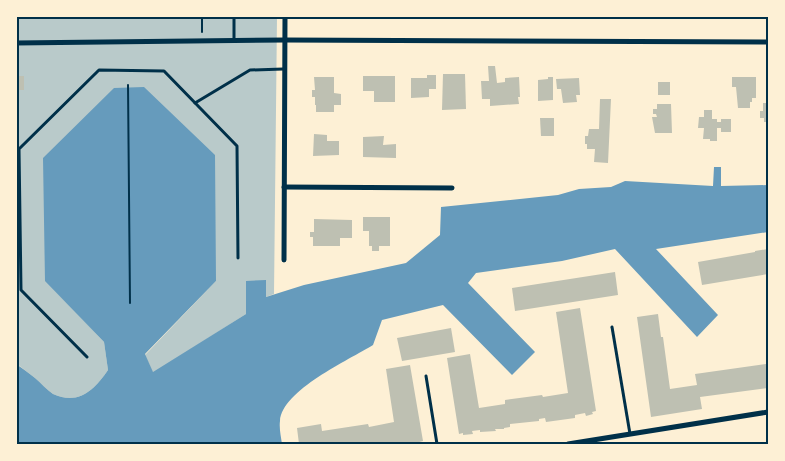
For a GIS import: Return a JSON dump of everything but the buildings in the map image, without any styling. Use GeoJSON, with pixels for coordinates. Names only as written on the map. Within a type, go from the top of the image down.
{"type":"FeatureCollection","features":[{"type":"Feature","properties":{"kind":"street"},"geometry":{"type":"LineString","coordinates":[[284,260],[285,16]]}},
{"type":"Feature","properties":{"kind":"street"},"geometry":{"type":"LineString","coordinates":[[16,43],[285,40],[768,42]]}},
{"type":"Feature","properties":{"kind":"street"},"geometry":{"type":"LineString","coordinates":[[284,187],[452,188]]}},
{"type":"Feature","properties":{"kind":"street"},"geometry":{"type":"LineString","coordinates":[[568,444],[768,412]]}},
{"type":"Feature","properties":{"kind":"lane"},"geometry":{"type":"LineString","coordinates":[[234,16],[234,41]]}},
{"type":"Feature","properties":{"kind":"lane"},"geometry":{"type":"LineString","coordinates":[[195,103],[250,70],[284,69]]}},
{"type":"Feature","properties":{"kind":"lane"},"geometry":{"type":"LineString","coordinates":[[87,357],[21,290],[19,149],[99,70],[164,71],[237,146],[238,258]]}},
{"type":"Feature","properties":{"kind":"lane"},"geometry":{"type":"LineString","coordinates":[[612,327],[630,434]]}},
{"type":"Feature","properties":{"kind":"lane"},"geometry":{"type":"LineString","coordinates":[[426,376],[437,444]]}},
{"type":"Feature","properties":{"kind":"path"},"geometry":{"type":"LineString","coordinates":[[202,16],[202,41]]}},
{"type":"Feature","properties":{"kind":"path"},"geometry":{"type":"LineString","coordinates":[[128,85],[130,303]]}},
{"type":"Feature","properties":{"kind":"shaded area"},"geometry":{"type":"Polygon","coordinates":[[[16,17],[277,17],[274,294],[266,297],[246,314],[153,373],[145,355],[216,281],[45,280],[104,342],[108,370],[92,389],[78,397],[62,397],[53,394],[17,364],[16,17]]]}},
{"type":"Feature","properties":{"kind":"water"},"geometry":{"type":"Polygon","coordinates":[[[144,87],[215,155],[216,281],[145,354],[153,372],[246,314],[246,281],[266,280],[266,297],[304,285],[406,263],[440,235],[441,207],[558,195],[579,189],[611,187],[625,181],[713,186],[714,167],[721,167],[721,186],[768,185],[768,232],[656,249],[718,315],[697,337],[615,249],[562,261],[476,273],[468,283],[535,352],[512,375],[443,305],[382,320],[373,345],[304,387],[284,409],[280,421],[282,444],[17,444],[16,364],[53,394],[71,398],[85,394],[92,389],[108,370],[104,342],[45,281],[43,158],[114,88],[144,87]]]}}]}
